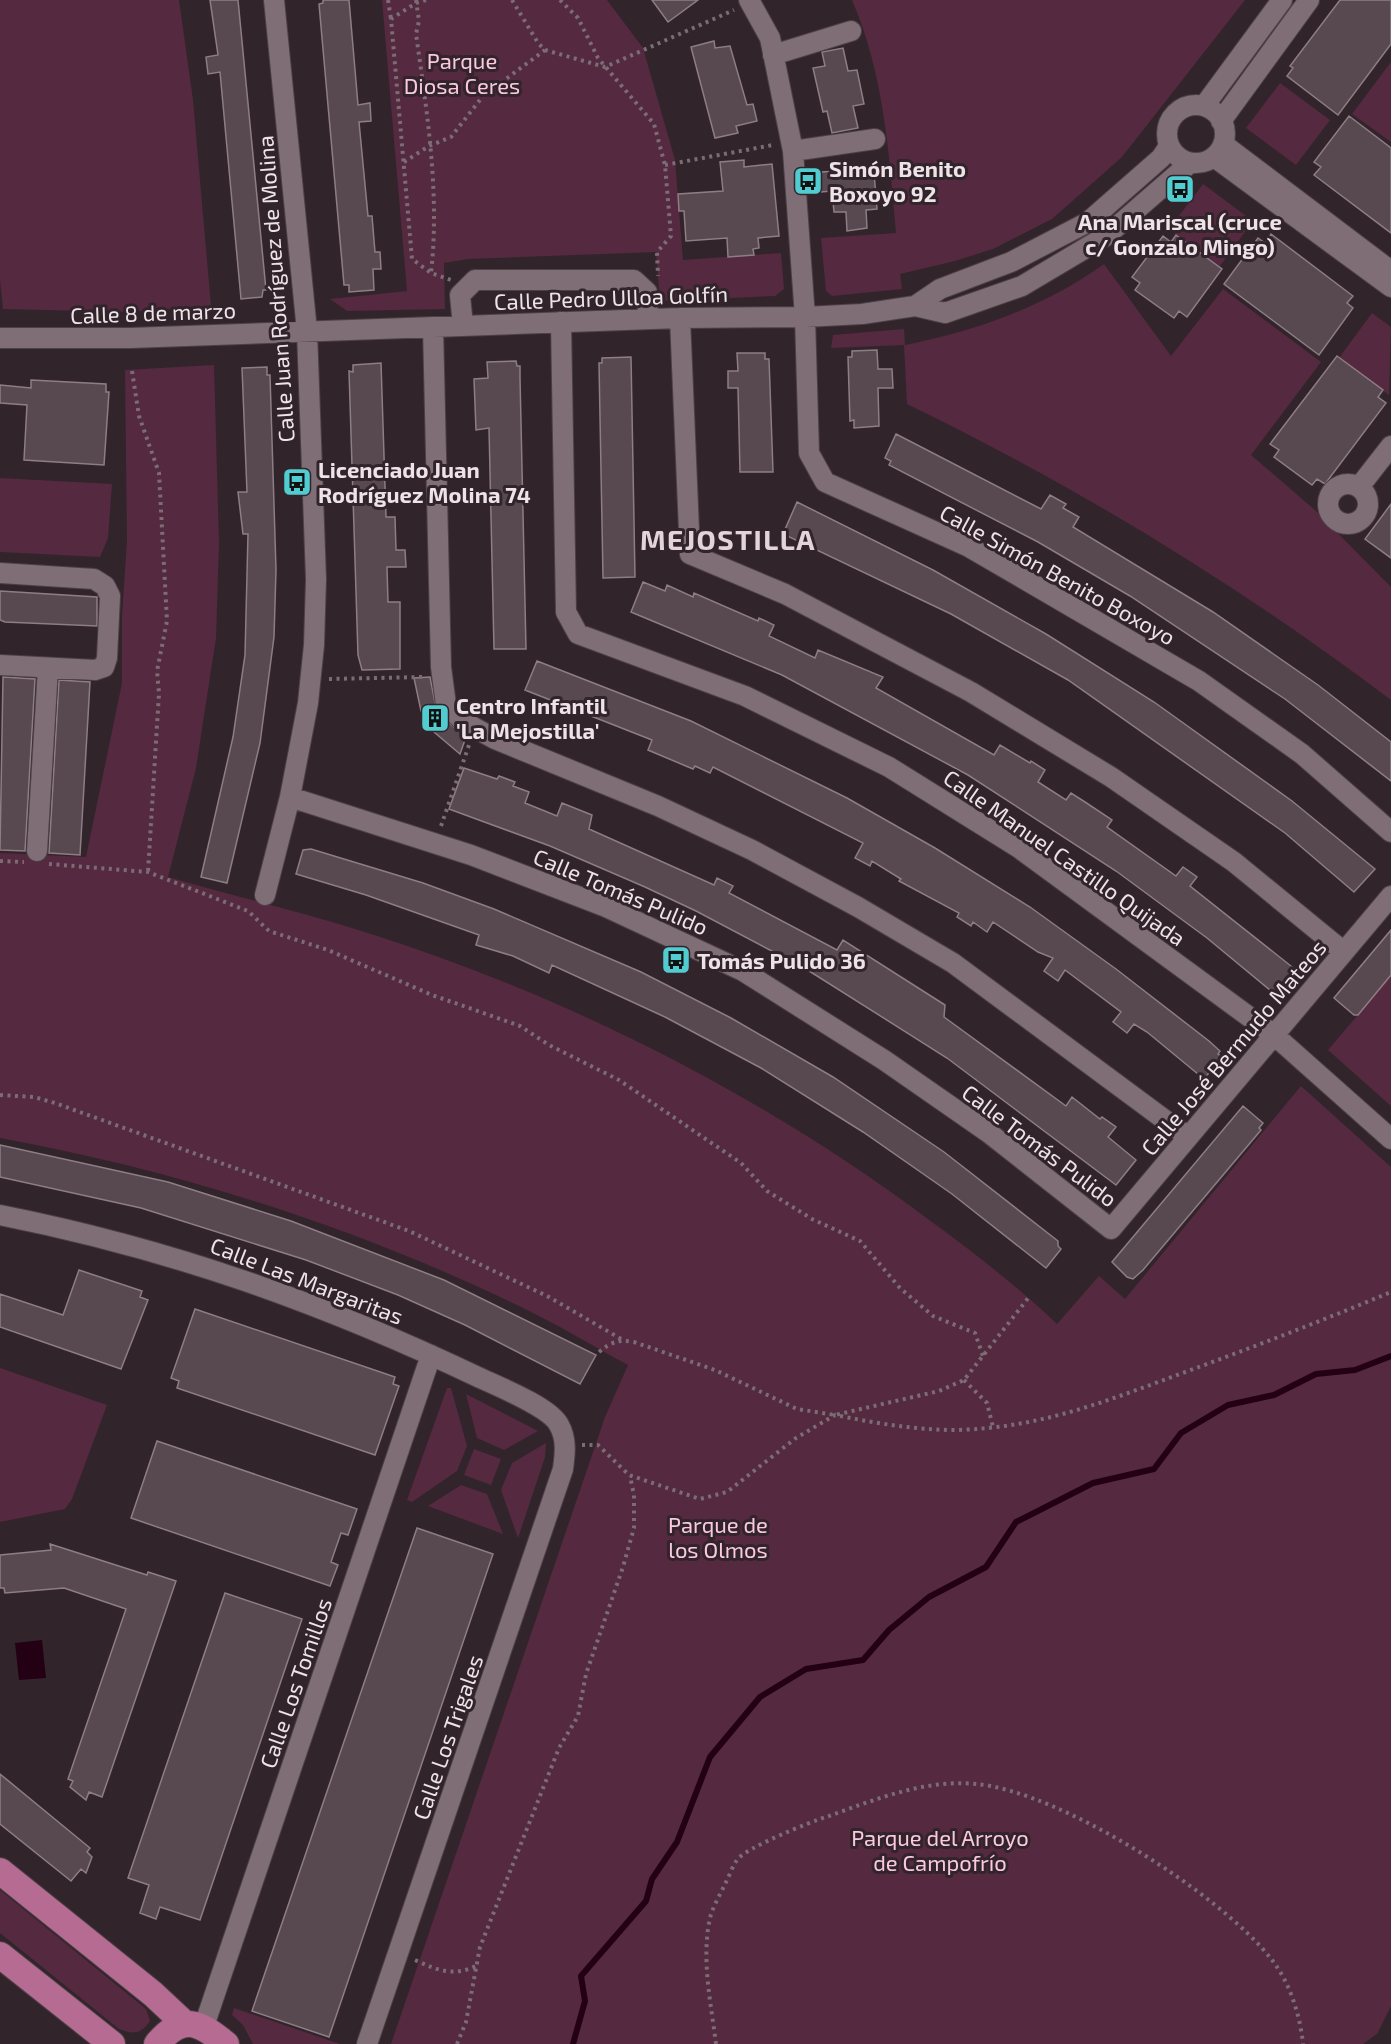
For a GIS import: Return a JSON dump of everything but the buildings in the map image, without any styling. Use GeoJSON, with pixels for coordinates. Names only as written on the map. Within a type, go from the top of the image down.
{"type":"FeatureCollection","features":[{"type":"Feature","properties":{"kind":"main road"},"geometry":{"type":"LineString","coordinates":[[0,1871],[153,1994],[194,2025],[226,2044]]}},
{"type":"Feature","properties":{"kind":"main road"},"geometry":{"type":"LineString","coordinates":[[0,1955],[112,2044]]}},
{"type":"Feature","properties":{"kind":"main road"},"geometry":{"type":"LineString","coordinates":[[157,2044],[169,2030],[194,2025]]}},
{"type":"Feature","properties":{"kind":"street","name":"Calle Juan Rodríguez de Molina"},"geometry":{"type":"LineString","coordinates":[[265,895],[290,798],[310,679],[316,579],[308,331],[274,0]]}},
{"type":"Feature","properties":{"kind":"street"},"geometry":{"type":"LineString","coordinates":[[1204,106],[1282,0]]}},
{"type":"Feature","properties":{"kind":"street"},"geometry":{"type":"LineString","coordinates":[[1221,121],[1309,0]]}},
{"type":"Feature","properties":{"kind":"street","name":"Calle Simón Benito Boxoyo"},"geometry":{"type":"LineString","coordinates":[[750,1],[770,38],[792,146],[806,317],[809,453],[825,482],[969,547],[1199,681],[1302,754],[1391,832]]}},
{"type":"Feature","properties":{"kind":"street"},"geometry":{"type":"LineString","coordinates":[[773,55],[851,32]]}},
{"type":"Feature","properties":{"kind":"street"},"geometry":{"type":"LineString","coordinates":[[1191,106],[1204,106],[1214,112],[1221,121],[1225,132],[1218,150],[1203,163],[1190,163],[1177,157],[1169,146],[1166,133],[1174,116],[1191,106]]}},
{"type":"Feature","properties":{"kind":"street"},"geometry":{"type":"LineString","coordinates":[[792,146],[875,139]]}},
{"type":"Feature","properties":{"kind":"street","name":"Calle Pedro Ulloa Golfín"},"geometry":{"type":"LineString","coordinates":[[915,306],[940,289],[1011,262],[1088,222],[1161,158],[1169,146]]}},
{"type":"Feature","properties":{"kind":"street"},"geometry":{"type":"LineString","coordinates":[[1218,150],[1391,271]]}},
{"type":"Feature","properties":{"kind":"street"},"geometry":{"type":"LineString","coordinates":[[1218,150],[1391,287]]}},
{"type":"Feature","properties":{"kind":"street","name":"Calle Pedro Ulloa Golfín"},"geometry":{"type":"LineString","coordinates":[[308,331],[680,318],[862,315],[915,306],[945,313],[1022,286],[1106,236],[1190,163]]}},
{"type":"Feature","properties":{"kind":"street"},"geometry":{"type":"LineString","coordinates":[[463,326],[460,295],[475,280],[634,280],[647,292],[648,319]]}},
{"type":"Feature","properties":{"kind":"street"},"geometry":{"type":"LineString","coordinates":[[680,318],[690,554],[785,594],[971,692],[1112,777],[1234,862],[1344,952]]}},
{"type":"Feature","properties":{"kind":"street","name":"Calle Manuel Castillo Quijada"},"geometry":{"type":"LineString","coordinates":[[561,322],[566,612],[578,634],[746,696],[889,767],[1019,848],[1274,1035],[1391,1139]]}},
{"type":"Feature","properties":{"kind":"street"},"geometry":{"type":"LineString","coordinates":[[433,327],[442,677],[446,705],[464,722],[476,728],[741,845],[858,907],[953,963],[1188,1137]]}},
{"type":"Feature","properties":{"kind":"street","name":"Calle 8 de marzo"},"geometry":{"type":"LineString","coordinates":[[0,338],[130,338],[308,331]]}},
{"type":"Feature","properties":{"kind":"street"},"geometry":{"type":"LineString","coordinates":[[1359,487],[1391,446]]}},
{"type":"Feature","properties":{"kind":"street"},"geometry":{"type":"LineString","coordinates":[[0,573],[94,579],[105,586],[110,596],[107,658],[104,667],[95,670],[0,665]]}},
{"type":"Feature","properties":{"kind":"street"},"geometry":{"type":"LineString","coordinates":[[39,860],[48,668]]}},
{"type":"Feature","properties":{"kind":"street","name":"Calle Tomás Pulido"},"geometry":{"type":"LineString","coordinates":[[290,798],[435,843],[606,907],[743,971],[884,1060],[980,1126],[1111,1229]]}},
{"type":"Feature","properties":{"kind":"street","name":"Calle José Bermudo Mateos"},"geometry":{"type":"LineString","coordinates":[[1111,1229],[1391,896]]}},
{"type":"Feature","properties":{"kind":"street","name":"Calle Las Margaritas"},"geometry":{"type":"LineString","coordinates":[[0,1215],[80,1230],[177,1257],[265,1286],[431,1355],[532,1402],[559,1423],[566,1445]]}},
{"type":"Feature","properties":{"kind":"street","name":"Calle Los Tomillos"},"geometry":{"type":"LineString","coordinates":[[194,2025],[431,1355]]}},
{"type":"Feature","properties":{"kind":"street","name":"Calle Los Trigales"},"geometry":{"type":"LineString","coordinates":[[368,2044],[563,1469],[566,1445]]}},
{"type":"Feature","properties":{"kind":"path"},"geometry":{"type":"LineString","coordinates":[[388,0],[412,259],[431,273],[469,286]]}},
{"type":"Feature","properties":{"kind":"path"},"geometry":{"type":"LineString","coordinates":[[391,19],[416,2],[426,0]]}},
{"type":"Feature","properties":{"kind":"path"},"geometry":{"type":"LineString","coordinates":[[512,0],[538,43],[545,50],[605,67],[750,1]]}},
{"type":"Feature","properties":{"kind":"path"},"geometry":{"type":"LineString","coordinates":[[560,0],[578,18],[605,67],[654,124],[665,165],[670,236],[657,252],[659,281]]}},
{"type":"Feature","properties":{"kind":"path"},"geometry":{"type":"LineString","coordinates":[[416,2],[419,21],[416,34],[429,146],[435,238],[431,273]]}},
{"type":"Feature","properties":{"kind":"path"},"geometry":{"type":"LineString","coordinates":[[404,162],[429,146],[451,137],[483,96],[545,50]]}},
{"type":"Feature","properties":{"kind":"path"},"geometry":{"type":"LineString","coordinates":[[665,165],[792,146]]}},
{"type":"Feature","properties":{"kind":"path"},"geometry":{"type":"LineString","coordinates":[[132,371],[139,416],[159,472],[167,621],[157,670],[159,693],[148,873]]}},
{"type":"Feature","properties":{"kind":"path"},"geometry":{"type":"LineString","coordinates":[[310,679],[442,677]]}},
{"type":"Feature","properties":{"kind":"path"},"geometry":{"type":"LineString","coordinates":[[435,843],[476,728]]}},
{"type":"Feature","properties":{"kind":"path"},"geometry":{"type":"LineString","coordinates":[[0,861],[39,860],[148,873],[248,911],[269,931],[328,950],[432,995],[520,1026],[549,1045],[619,1080],[741,1163],[767,1191],[812,1219],[860,1241],[900,1288],[933,1316],[975,1333],[984,1359]]}},
{"type":"Feature","properties":{"kind":"path"},"geometry":{"type":"LineString","coordinates":[[0,1095],[34,1097],[55,1103],[409,1231],[547,1296],[623,1340],[698,1364],[797,1409],[904,1429],[993,1427],[1078,1412],[1289,1334],[1391,1292]]}},
{"type":"Feature","properties":{"kind":"path"},"geometry":{"type":"LineString","coordinates":[[566,1445],[598,1445],[629,1475],[700,1499],[727,1492],[796,1438],[835,1415],[939,1391],[964,1380],[984,1359],[1029,1297]]}},
{"type":"Feature","properties":{"kind":"path"},"geometry":{"type":"LineString","coordinates":[[599,1352],[611,1342],[623,1340]]}},
{"type":"Feature","properties":{"kind":"path"},"geometry":{"type":"LineString","coordinates":[[964,1380],[987,1403],[993,1427]]}},
{"type":"Feature","properties":{"kind":"path"},"geometry":{"type":"LineString","coordinates":[[457,2044],[466,2022],[476,1965],[484,1936],[559,1748],[578,1716],[586,1674],[634,1528],[634,1495],[629,1475]]}},
{"type":"Feature","properties":{"kind":"path"},"geometry":{"type":"LineString","coordinates":[[716,2044],[706,1960],[710,1917],[738,1858],[800,1826],[911,1788],[946,1784],[977,1784],[1042,1800],[1151,1859],[1239,1927],[1272,1960],[1288,1988],[1301,2026],[1303,2044]]}},
{"type":"Feature","properties":{"kind":"path"},"geometry":{"type":"LineString","coordinates":[[399,1952],[445,1973],[464,1972],[476,1965]]}},
{"type":"Feature","properties":{"kind":"green space"},"geometry":{"type":"Polygon","coordinates":[[[0,0],[179,0],[193,100],[211,306],[128,312],[3,309],[0,280],[0,0]]]}},
{"type":"Feature","properties":{"kind":"green space","name":"Parque Diosa Ceres"},"geometry":{"type":"Polygon","coordinates":[[[382,0],[607,0],[643,48],[675,160],[683,260],[781,253],[784,289],[775,296],[660,301],[656,252],[468,259],[444,263],[445,309],[347,311],[330,299],[407,291],[382,0]]]}},
{"type":"Feature","properties":{"kind":"green space"},"geometry":{"type":"Polygon","coordinates":[[[852,0],[1245,0],[1122,157],[1052,219],[993,249],[900,274],[902,289],[832,296],[826,291],[821,238],[896,233],[887,144],[878,85],[863,28],[852,0]]]}},
{"type":"Feature","properties":{"kind":"green space"},"geometry":{"type":"Polygon","coordinates":[[[1391,62],[1391,142],[1352,114],[1391,62]]]}},
{"type":"Feature","properties":{"kind":"green space"},"geometry":{"type":"Polygon","coordinates":[[[1280,83],[1330,120],[1296,165],[1246,128],[1280,83]]]}},
{"type":"Feature","properties":{"kind":"green space"},"geometry":{"type":"Polygon","coordinates":[[[1203,184],[1253,221],[1220,266],[1169,229],[1203,184]]]}},
{"type":"Feature","properties":{"kind":"green space"},"geometry":{"type":"Polygon","coordinates":[[[1104,264],[1171,356],[1223,289],[1321,362],[1251,455],[1315,510],[1391,587],[1391,700],[1276,617],[1157,540],[1034,469],[907,404],[904,345],[831,348],[833,335],[904,329],[905,345],[983,325],[1058,293],[1104,264]]]}},
{"type":"Feature","properties":{"kind":"green space"},"geometry":{"type":"Polygon","coordinates":[[[1372,313],[1391,327],[1389,395],[1339,358],[1372,313]]]}},
{"type":"Feature","properties":{"kind":"green space"},"geometry":{"type":"Polygon","coordinates":[[[214,365],[219,543],[216,638],[196,768],[168,877],[343,925],[443,959],[517,987],[662,1054],[801,1132],[867,1176],[981,1259],[1057,1324],[1099,1276],[1125,1299],[1301,1086],[1391,1167],[1391,2006],[1377,2034],[1363,2044],[391,2044],[605,1417],[628,1365],[517,1305],[455,1276],[329,1226],[264,1204],[133,1167],[0,1138],[0,853],[86,857],[122,683],[122,615],[127,541],[125,370],[214,365]]]}},
{"type":"Feature","properties":{"kind":"green space"},"geometry":{"type":"Polygon","coordinates":[[[0,478],[112,484],[108,538],[100,557],[0,552],[0,478]]]}},
{"type":"Feature","properties":{"kind":"green space"},"geometry":{"type":"Polygon","coordinates":[[[1391,976],[1391,1106],[1328,1050],[1391,976]]]}},
{"type":"Feature","properties":{"kind":"green space"},"geometry":{"type":"Polygon","coordinates":[[[0,1368],[107,1405],[72,1499],[65,1509],[0,1522],[0,1368]]]}},
{"type":"Feature","properties":{"kind":"green space"},"geometry":{"type":"Polygon","coordinates":[[[447,1388],[451,1388],[467,1446],[457,1471],[412,1502],[407,1500],[447,1388]]]}},
{"type":"Feature","properties":{"kind":"green space"},"geometry":{"type":"Polygon","coordinates":[[[466,1394],[538,1431],[504,1450],[477,1438],[466,1394]]]}},
{"type":"Feature","properties":{"kind":"green space"},"geometry":{"type":"Polygon","coordinates":[[[546,1443],[545,1457],[518,1538],[501,1490],[512,1463],[546,1443]]]}},
{"type":"Feature","properties":{"kind":"green space"},"geometry":{"type":"Polygon","coordinates":[[[474,1449],[501,1459],[491,1485],[464,1475],[474,1449]]]}},
{"type":"Feature","properties":{"kind":"green space"},"geometry":{"type":"Polygon","coordinates":[[[461,1485],[487,1494],[503,1534],[428,1506],[461,1485]]]}},
{"type":"Feature","properties":{"kind":"green space"},"geometry":{"type":"Polygon","coordinates":[[[0,1890],[146,2009],[150,2021],[147,2025],[137,2032],[119,2029],[0,1933],[0,1890]]]}},
{"type":"Feature","properties":{"kind":"green space"},"geometry":{"type":"Polygon","coordinates":[[[234,2008],[340,2044],[253,2044],[243,2025],[232,2015],[234,2008]]]}},
{"type":"Feature","properties":{"kind":"shaded area"},"geometry":{"type":"Polygon","coordinates":[[[42,1640],[46,1678],[19,1680],[15,1643],[42,1640]]]}},
{"type":"Feature","properties":{"kind":"waterway"},"geometry":{"type":"LineString","coordinates":[[573,2044],[585,2001],[581,1976],[646,1901],[652,1879],[677,1842],[710,1757],[760,1697],[806,1669],[863,1660],[889,1630],[929,1597],[986,1567],[1016,1522],[1093,1483],[1154,1469],[1181,1433],[1228,1405],[1274,1395],[1316,1374],[1355,1370],[1391,1356]]}},
{"type":"Feature","properties":{"kind":"place","name":"Simón Benito Boxoyo 92"},"geometry":{"type":"Point","coordinates":[808,181]}},
{"type":"Feature","properties":{"kind":"place","name":"Ana Mariscal (cruce c/ Gonzalo Mingo)"},"geometry":{"type":"Point","coordinates":[1180,189]}},
{"type":"Feature","properties":{"kind":"place","name":"Licenciado Juan Rodríguez Molina 74"},"geometry":{"type":"Point","coordinates":[297,482]}},
{"type":"Feature","properties":{"kind":"place","name":"Centro Infantil 'La Mejostilla'"},"geometry":{"type":"Point","coordinates":[435,718]}},
{"type":"Feature","properties":{"kind":"place","name":"Tomás Pulido 36"},"geometry":{"type":"Point","coordinates":[676,960]}},
{"type":"Feature","properties":{"kind":"district","name":"MEJOSTILLA"},"geometry":{"type":"Point","coordinates":[728,539]}},
{"type":"Feature","properties":{"kind":"park label","name":"Parque de los Olmos"},"geometry":{"type":"Point","coordinates":[718,1536]}},
{"type":"Feature","properties":{"kind":"park label","name":"Parque del Arroyo de Campofrío"},"geometry":{"type":"Point","coordinates":[940,1850]}}]}
